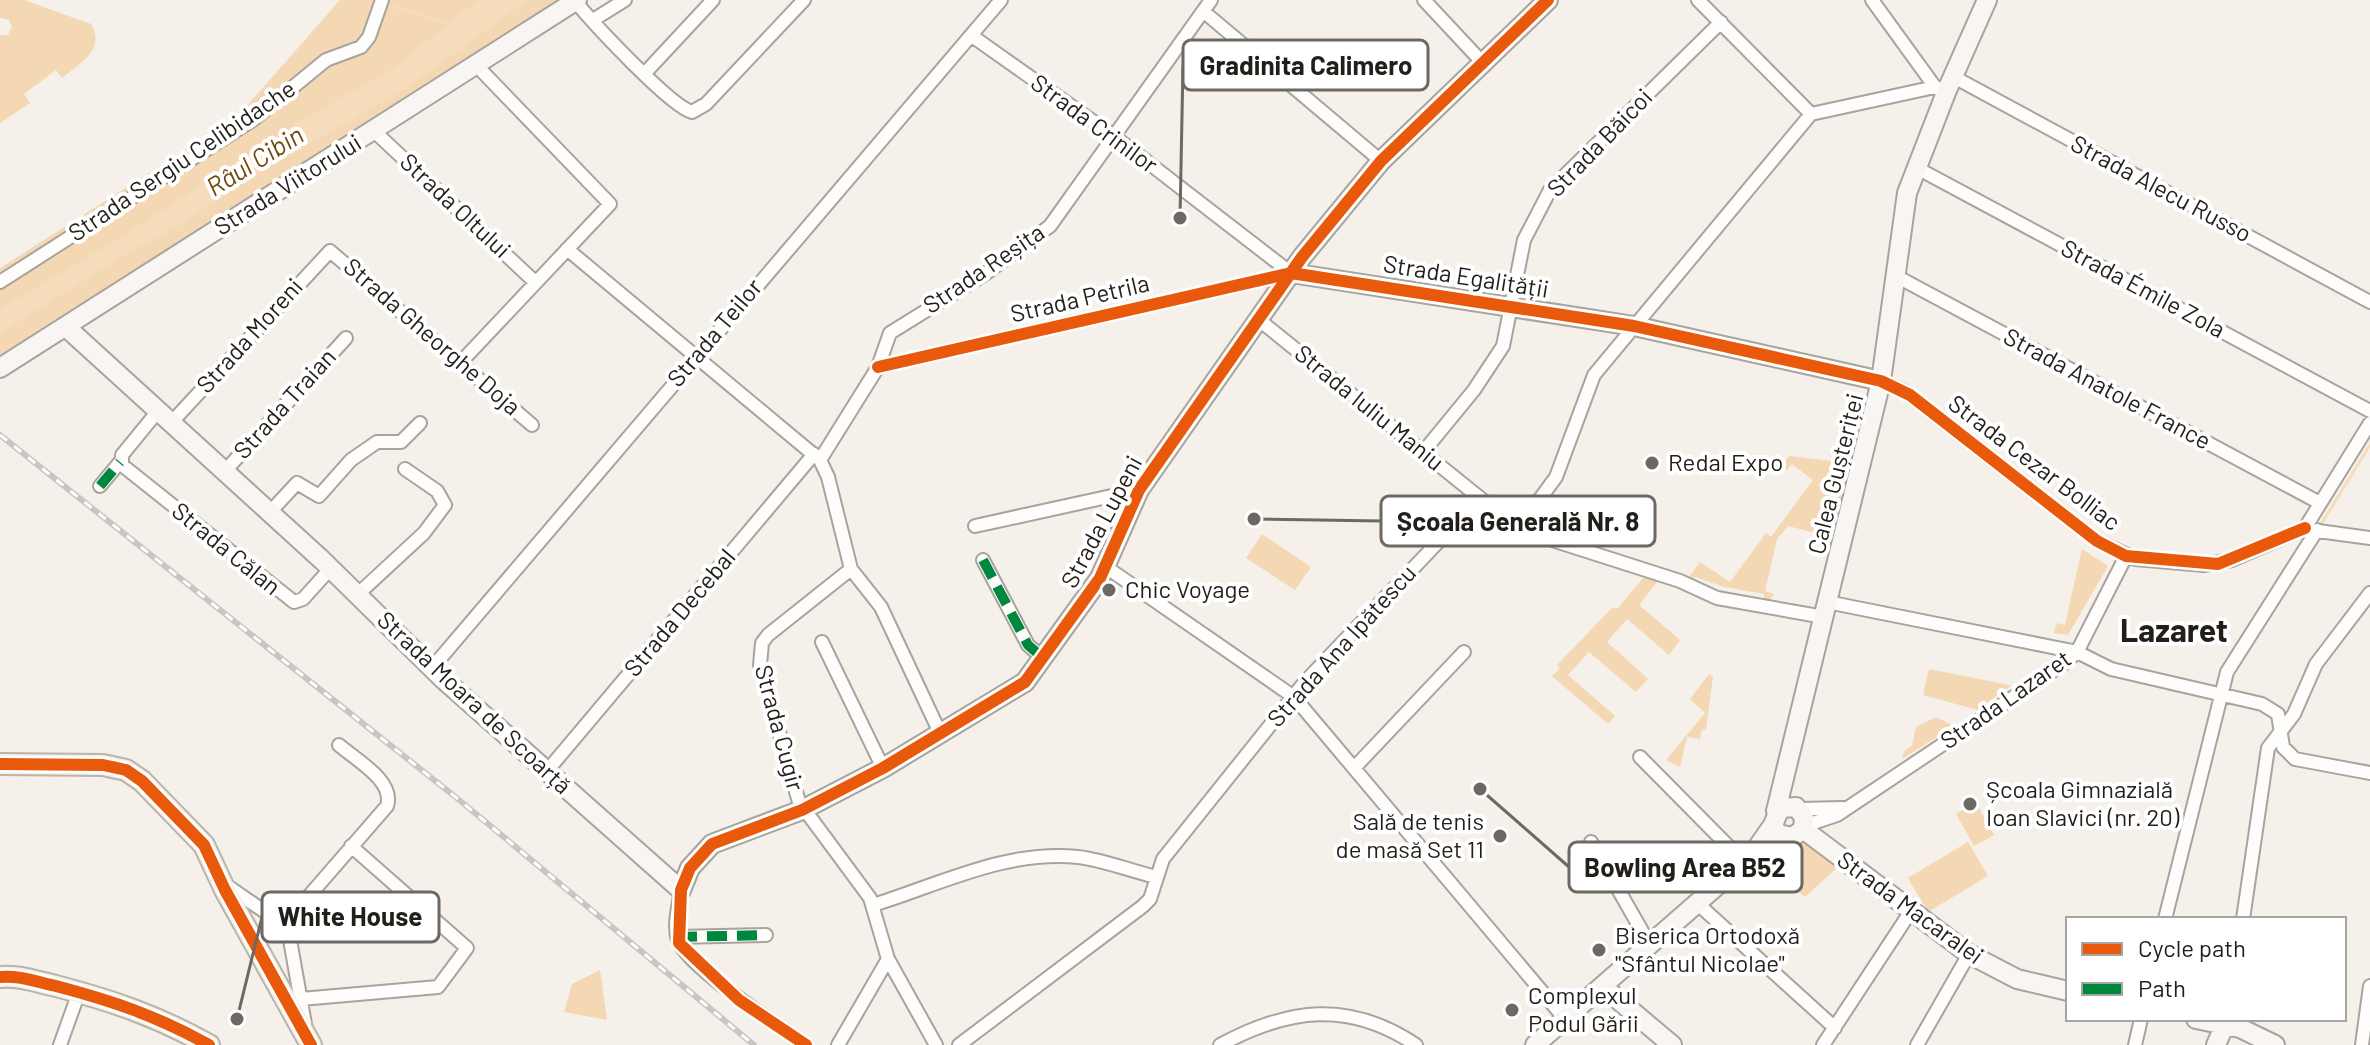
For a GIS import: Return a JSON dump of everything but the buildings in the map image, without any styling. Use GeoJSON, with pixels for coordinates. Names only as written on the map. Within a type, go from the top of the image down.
{"type":"FeatureCollection","features":[{"type":"Feature","properties":{"kind":"main road"},"geometry":{"type":"LineString","coordinates":[[0,764],[103,765],[126,770],[200,839],[309,1043]]}},
{"type":"Feature","properties":{"kind":"main road"},"geometry":{"type":"LineString","coordinates":[[0,977],[20,977],[157,1016],[209,1045]]}},
{"type":"Feature","properties":{"kind":"street","name":"Strada Sergiu Celibidache"},"geometry":{"type":"LineString","coordinates":[[0,282],[254,119],[326,60],[361,47],[369,37],[382,0]]}},
{"type":"Feature","properties":{"kind":"street"},"geometry":{"type":"LineString","coordinates":[[593,20],[625,0]]}},
{"type":"Feature","properties":{"kind":"street"},"geometry":{"type":"LineString","coordinates":[[645,73],[713,0]]}},
{"type":"Feature","properties":{"kind":"street","name":"Strada Viitorului"},"geometry":{"type":"LineString","coordinates":[[0,368],[576,1],[682,108],[697,111],[804,0]]}},
{"type":"Feature","properties":{"kind":"street","name":"Strada Teilor"},"geometry":{"type":"LineString","coordinates":[[432,668],[1001,0]]}},
{"type":"Feature","properties":{"kind":"street"},"geometry":{"type":"LineString","coordinates":[[1424,0],[1481,61]]}},
{"type":"Feature","properties":{"kind":"street"},"geometry":{"type":"LineString","coordinates":[[1698,0],[1811,114]]}},
{"type":"Feature","properties":{"kind":"street"},"geometry":{"type":"LineString","coordinates":[[1514,524],[1526,518],[1549,489],[1588,385],[1811,114],[1945,85],[1872,0]]}},
{"type":"Feature","properties":{"kind":"street","name":"Calea Gușteriței"},"geometry":{"type":"LineString","coordinates":[[1791,821],[1786,778],[1881,381],[1904,207],[1945,85],[1987,0]]}},
{"type":"Feature","properties":{"kind":"street","name":"Strada Lupeni"},"geometry":{"type":"LineString","coordinates":[[681,890],[690,868],[712,844],[802,810],[883,768],[1015,690],[1044,659],[1106,567],[1139,490],[1291,273],[1381,161],[1536,4]]}},
{"type":"Feature","properties":{"kind":"street"},"geometry":{"type":"LineString","coordinates":[[1207,5],[1381,161]]}},
{"type":"Feature","properties":{"kind":"street","name":"Strada Reșița"},"geometry":{"type":"LineString","coordinates":[[817,457],[878,367],[887,340],[899,325],[985,274],[1050,226],[1207,5]]}},
{"type":"Feature","properties":{"kind":"street","name":"Strada Băicoi"},"geometry":{"type":"LineString","coordinates":[[1424,451],[1498,355],[1513,306],[1524,240],[1550,190],[1721,22]]}},
{"type":"Feature","properties":{"kind":"street","name":"Strada Crinilor"},"geometry":{"type":"LineString","coordinates":[[972,36],[1115,137],[1291,273]]}},
{"type":"Feature","properties":{"kind":"street"},"geometry":{"type":"LineString","coordinates":[[461,362],[604,214],[610,204],[608,198],[477,66]]}},
{"type":"Feature","properties":{"kind":"street","name":"Strada Alecu Russo"},"geometry":{"type":"LineString","coordinates":[[1945,85],[2370,302]]}},
{"type":"Feature","properties":{"kind":"street","name":"Strada Oltului"},"geometry":{"type":"LineString","coordinates":[[374,131],[535,282]]}},
{"type":"Feature","properties":{"kind":"street","name":"Strada Émile Zola"},"geometry":{"type":"LineString","coordinates":[[1915,167],[2370,411]]}},
{"type":"Feature","properties":{"kind":"street"},"geometry":{"type":"LineString","coordinates":[[567,249],[817,457],[828,477],[851,569],[881,607],[941,735]]}},
{"type":"Feature","properties":{"kind":"street","name":"Strada Gheorghe Doja"},"geometry":{"type":"LineString","coordinates":[[330,251],[532,425]]}},
{"type":"Feature","properties":{"kind":"street","name":"Strada Moreni"},"geometry":{"type":"LineString","coordinates":[[164,417],[330,251]]}},
{"type":"Feature","properties":{"kind":"street","name":"Strada Egalității"},"geometry":{"type":"LineString","coordinates":[[1291,273],[1634,326],[1881,381]]}},
{"type":"Feature","properties":{"kind":"street","name":"Strada Petrila"},"geometry":{"type":"LineString","coordinates":[[878,367],[1291,273]]}},
{"type":"Feature","properties":{"kind":"street","name":"Strada Anatole France"},"geometry":{"type":"LineString","coordinates":[[1894,275],[2320,503]]}},
{"type":"Feature","properties":{"kind":"street","name":"Strada Iuliu Maniu"},"geometry":{"type":"LineString","coordinates":[[1258,319],[1480,498]]}},
{"type":"Feature","properties":{"kind":"street","name":"Strada Moara de Scoarță"},"geometry":{"type":"LineString","coordinates":[[66,327],[331,568],[432,668],[681,890]]}},
{"type":"Feature","properties":{"kind":"street","name":"Strada Traian"},"geometry":{"type":"LineString","coordinates":[[225,471],[346,338]]}},
{"type":"Feature","properties":{"kind":"street","name":"Strada Cezar Bolliac"},"geometry":{"type":"LineString","coordinates":[[1881,381],[1904,391],[2097,541],[2126,556],[2218,564],[2311,529]]}},
{"type":"Feature","properties":{"kind":"street"},"geometry":{"type":"LineString","coordinates":[[100,486],[164,417]]}},
{"type":"Feature","properties":{"kind":"street"},"geometry":{"type":"LineString","coordinates":[[270,512],[297,483],[319,496],[351,460],[377,442],[401,442],[420,423]]}},
{"type":"Feature","properties":{"kind":"street"},"geometry":{"type":"LineString","coordinates":[[2165,917],[2219,696],[2232,660],[2311,529],[2320,503],[2370,423]]}},
{"type":"Feature","properties":{"kind":"street","name":"Strada Decebal"},"geometry":{"type":"LineString","coordinates":[[547,771],[817,457]]}},
{"type":"Feature","properties":{"kind":"street","name":"Strada Călan"},"geometry":{"type":"LineString","coordinates":[[120,462],[294,602],[303,599],[331,568]]}},
{"type":"Feature","properties":{"kind":"street"},"geometry":{"type":"LineString","coordinates":[[358,594],[424,533],[445,505],[437,491],[405,469]]}},
{"type":"Feature","properties":{"kind":"street"},"geometry":{"type":"LineString","coordinates":[[975,526],[1139,490]]}},
{"type":"Feature","properties":{"kind":"street"},"geometry":{"type":"LineString","coordinates":[[1480,498],[1527,532],[1680,581],[1717,598],[1826,610],[2077,652],[2111,669],[2272,708],[2278,714],[2286,752],[2295,759],[2370,773]]}},
{"type":"Feature","properties":{"kind":"street","name":"Strada Ana Ipătescu"},"geometry":{"type":"LineString","coordinates":[[959,1045],[1150,899],[1163,859],[1294,697],[1480,498]]}},
{"type":"Feature","properties":{"kind":"street"},"geometry":{"type":"LineString","coordinates":[[2311,529],[2370,538]]}},
{"type":"Feature","properties":{"kind":"street","name":"Strada Lazaret"},"geometry":{"type":"LineString","coordinates":[[1791,821],[1846,808],[2042,680],[2077,652],[2126,556]]}},
{"type":"Feature","properties":{"kind":"street"},"geometry":{"type":"LineString","coordinates":[[983,560],[1028,645],[1044,659]]}},
{"type":"Feature","properties":{"kind":"street"},"geometry":{"type":"LineString","coordinates":[[1106,567],[1294,697],[1565,1019]]}},
{"type":"Feature","properties":{"kind":"street","name":"Strada Cugir"},"geometry":{"type":"LineString","coordinates":[[802,810],[762,676],[762,643],[851,569]]}},
{"type":"Feature","properties":{"kind":"street"},"geometry":{"type":"LineString","coordinates":[[2243,917],[2263,761],[2302,698],[2316,664],[2370,593]]}},
{"type":"Feature","properties":{"kind":"street"},"geometry":{"type":"LineString","coordinates":[[822,642],[883,768]]}},
{"type":"Feature","properties":{"kind":"street"},"geometry":{"type":"LineString","coordinates":[[1355,767],[1464,652]]}},
{"type":"Feature","properties":{"kind":"street"},"geometry":{"type":"LineString","coordinates":[[290,940],[302,904],[389,798],[387,786],[339,745]]}},
{"type":"Feature","properties":{"kind":"street"},"geometry":{"type":"LineString","coordinates":[[1640,757],[1747,859]]}},
{"type":"Feature","properties":{"kind":"street"},"geometry":{"type":"LineString","coordinates":[[802,810],[873,905],[888,959],[936,1045]]}},
{"type":"Feature","properties":{"kind":"street"},"geometry":{"type":"LineString","coordinates":[[1535,1045],[1791,821]]}},
{"type":"Feature","properties":{"kind":"street","name":"Strada Macaralei"},"geometry":{"type":"LineString","coordinates":[[1791,821],[1969,954],[2017,979],[2066,991]]}},
{"type":"Feature","properties":{"kind":"street"},"geometry":{"type":"LineString","coordinates":[[1591,842],[1650,945]]}},
{"type":"Feature","properties":{"kind":"street"},"geometry":{"type":"LineString","coordinates":[[301,999],[438,987],[467,948],[351,846]]}},
{"type":"Feature","properties":{"kind":"street"},"geometry":{"type":"LineString","coordinates":[[873,905],[975,871],[1049,858],[1080,857],[1156,877]]}},
{"type":"Feature","properties":{"kind":"street"},"geometry":{"type":"LineString","coordinates":[[220,880],[271,916],[290,940],[309,1043]]}},
{"type":"Feature","properties":{"kind":"street"},"geometry":{"type":"LineString","coordinates":[[681,890],[677,937],[683,949],[739,1000],[806,1045]]}},
{"type":"Feature","properties":{"kind":"street"},"geometry":{"type":"LineString","coordinates":[[271,916],[302,904]]}},
{"type":"Feature","properties":{"kind":"street"},"geometry":{"type":"LineString","coordinates":[[1698,904],[1835,1028]]}},
{"type":"Feature","properties":{"kind":"street"},"geometry":{"type":"LineString","coordinates":[[1823,1045],[1911,911]]}},
{"type":"Feature","properties":{"kind":"street"},"geometry":{"type":"LineString","coordinates":[[677,937],[766,935]]}},
{"type":"Feature","properties":{"kind":"street"},"geometry":{"type":"LineString","coordinates":[[1917,1045],[1969,954]]}},
{"type":"Feature","properties":{"kind":"street"},"geometry":{"type":"LineString","coordinates":[[838,1045],[888,959]]}},
{"type":"Feature","properties":{"kind":"street"},"geometry":{"type":"LineString","coordinates":[[2362,1045],[2370,986]]}},
{"type":"Feature","properties":{"kind":"street"},"geometry":{"type":"LineString","coordinates":[[1603,987],[1672,1045]]}},
{"type":"Feature","properties":{"kind":"street"},"geometry":{"type":"LineString","coordinates":[[60,1045],[79,992]]}},
{"type":"Feature","properties":{"kind":"street"},"geometry":{"type":"LineString","coordinates":[[1220,1045],[1293,1017],[1340,1013],[1372,1020],[1416,1045]]}},
{"type":"Feature","properties":{"kind":"street"},"geometry":{"type":"LineString","coordinates":[[2135,1045],[2141,1021]]}},
{"type":"Feature","properties":{"kind":"street"},"geometry":{"type":"LineString","coordinates":[[2218,1045],[2227,1022],[2275,1045]]}},
{"type":"Feature","properties":{"kind":"shaded area"},"geometry":{"type":"Polygon","coordinates":[[[0,0],[24,0],[91,24],[95,41],[93,49],[83,61],[62,78],[56,70],[24,94],[30,103],[0,123],[0,35],[8,35],[12,27],[9,20],[0,18],[0,0]]]}},
{"type":"Feature","properties":{"kind":"shaded area"},"geometry":{"type":"Polygon","coordinates":[[[340,0],[558,0],[21,344],[0,361],[0,268],[237,117],[340,0]]]}},
{"type":"Feature","properties":{"kind":"shaded area"},"geometry":{"type":"Polygon","coordinates":[[[1789,456],[1849,463],[1831,537],[1788,526],[1777,539],[1765,591],[1774,594],[1769,602],[1763,602],[1764,594],[1725,587],[1695,577],[1692,585],[1689,577],[1700,562],[1730,582],[1766,533],[1771,537],[1813,480],[1792,464],[1787,470],[1782,466],[1789,456]]]}},
{"type":"Feature","properties":{"kind":"shaded area"},"geometry":{"type":"Polygon","coordinates":[[[1262,534],[1311,567],[1295,590],[1246,558],[1262,534]]]}},
{"type":"Feature","properties":{"kind":"shaded area"},"geometry":{"type":"Polygon","coordinates":[[[2082,549],[2108,566],[2068,635],[2054,633],[2057,623],[2065,625],[2082,549]]]}},
{"type":"Feature","properties":{"kind":"shaded area"},"geometry":{"type":"Polygon","coordinates":[[[1644,577],[1658,581],[1639,605],[1680,640],[1669,655],[1627,619],[1607,642],[1648,679],[1636,692],[1589,652],[1568,675],[1615,716],[1608,724],[1552,676],[1560,668],[1557,665],[1613,607],[1617,609],[1644,577]]]}},
{"type":"Feature","properties":{"kind":"shaded area"},"geometry":{"type":"Polygon","coordinates":[[[1929,669],[2011,686],[1989,701],[1995,706],[1978,710],[1923,695],[1929,669]]]}},
{"type":"Feature","properties":{"kind":"shaded area"},"geometry":{"type":"Polygon","coordinates":[[[1709,674],[1713,677],[1706,730],[1702,729],[1700,739],[1687,737],[1680,767],[1666,760],[1705,713],[1690,699],[1709,674]]]}},
{"type":"Feature","properties":{"kind":"shaded area"},"geometry":{"type":"Polygon","coordinates":[[[1936,717],[1954,726],[1902,759],[1904,751],[1912,746],[1916,727],[1936,717]]]}},
{"type":"Feature","properties":{"kind":"shaded area"},"geometry":{"type":"Polygon","coordinates":[[[1976,802],[1994,835],[1974,846],[1956,814],[1976,802]]]}},
{"type":"Feature","properties":{"kind":"shaded area"},"geometry":{"type":"Polygon","coordinates":[[[1805,841],[1838,867],[1805,897],[1765,864],[1805,841]]]}},
{"type":"Feature","properties":{"kind":"shaded area"},"geometry":{"type":"Polygon","coordinates":[[[1968,842],[1988,876],[1928,912],[1908,878],[1968,842]]]}},
{"type":"Feature","properties":{"kind":"shaded area"},"geometry":{"type":"Polygon","coordinates":[[[600,970],[607,1020],[564,1012],[572,984],[600,970]]]}},
{"type":"Feature","properties":{"kind":"water","name":"Râul Cibin"},"geometry":{"type":"Polygon","coordinates":[[[478,0],[528,0],[407,88],[231,189],[185,222],[131,251],[7,329],[0,338],[0,309],[126,234],[292,126],[393,68],[478,0]]]}},
{"type":"Feature","properties":{"kind":"waterway"},"geometry":{"type":"LineString","coordinates":[[385,4],[450,24]]}},
{"type":"Feature","properties":{"kind":"waterway"},"geometry":{"type":"LineString","coordinates":[[2320,526],[2370,445]]}},
{"type":"Feature","properties":{"kind":"railway"},"geometry":{"type":"LineString","coordinates":[[0,435],[458,799],[754,1045]]}},
{"type":"Feature","properties":{"kind":"marked path"},"geometry":{"type":"LineString","coordinates":[[100,486],[120,462]]}},
{"type":"Feature","properties":{"kind":"marked path"},"geometry":{"type":"LineString","coordinates":[[983,560],[1028,645],[1044,659]]}},
{"type":"Feature","properties":{"kind":"marked path"},"geometry":{"type":"LineString","coordinates":[[677,937],[766,935]]}},
{"type":"Feature","properties":{"kind":"cycle path"},"geometry":{"type":"LineString","coordinates":[[806,1045],[739,1000],[679,943],[681,890],[690,868],[712,844],[802,810],[883,768],[1025,682],[1100,578],[1139,490],[1302,257],[1381,161],[1548,0]]}},
{"type":"Feature","properties":{"kind":"cycle path"},"geometry":{"type":"LineString","coordinates":[[878,367],[1291,273],[1634,326],[1881,381],[1910,395],[2097,541],[2126,556],[2218,564],[2305,528]]}},
{"type":"Feature","properties":{"kind":"cycle path"},"geometry":{"type":"LineString","coordinates":[[0,764],[103,765],[126,770],[142,781],[204,845],[225,890],[311,1045]]}},
{"type":"Feature","properties":{"kind":"cycle path"},"geometry":{"type":"LineString","coordinates":[[0,977],[28,979],[116,1004],[209,1045]]}},
{"type":"Feature","properties":{"kind":"place","name":"Gradinita Calimero"},"geometry":{"type":"Point","coordinates":[1180,218]}},
{"type":"Feature","properties":{"kind":"place","name":"Redal Expo"},"geometry":{"type":"Point","coordinates":[1652,463]}},
{"type":"Feature","properties":{"kind":"place","name":"Școala Generală Nr. 8"},"geometry":{"type":"Point","coordinates":[1254,519]}},
{"type":"Feature","properties":{"kind":"place","name":"Chic Voyage"},"geometry":{"type":"Point","coordinates":[1109,590]}},
{"type":"Feature","properties":{"kind":"place","name":"Bowling Area B52"},"geometry":{"type":"Point","coordinates":[1480,789]}},
{"type":"Feature","properties":{"kind":"place","name":"Școala Gimnazială Ioan Slavici (nr. 20)"},"geometry":{"type":"Point","coordinates":[1970,804]}},
{"type":"Feature","properties":{"kind":"place","name":"Sală de tenis de masă Set 11"},"geometry":{"type":"Point","coordinates":[1500,836]}},
{"type":"Feature","properties":{"kind":"place","name":"Biserica Ortodoxă \"Sfântul Nicolae\""},"geometry":{"type":"Point","coordinates":[1599,950]}},
{"type":"Feature","properties":{"kind":"place","name":"Complexul Podul Gării"},"geometry":{"type":"Point","coordinates":[1512,1010]}},
{"type":"Feature","properties":{"kind":"place","name":"White House"},"geometry":{"type":"Point","coordinates":[237,1019]}},
{"type":"Feature","properties":{"kind":"district","name":"Lazaret"},"geometry":{"type":"Point","coordinates":[2174,631]}}]}
